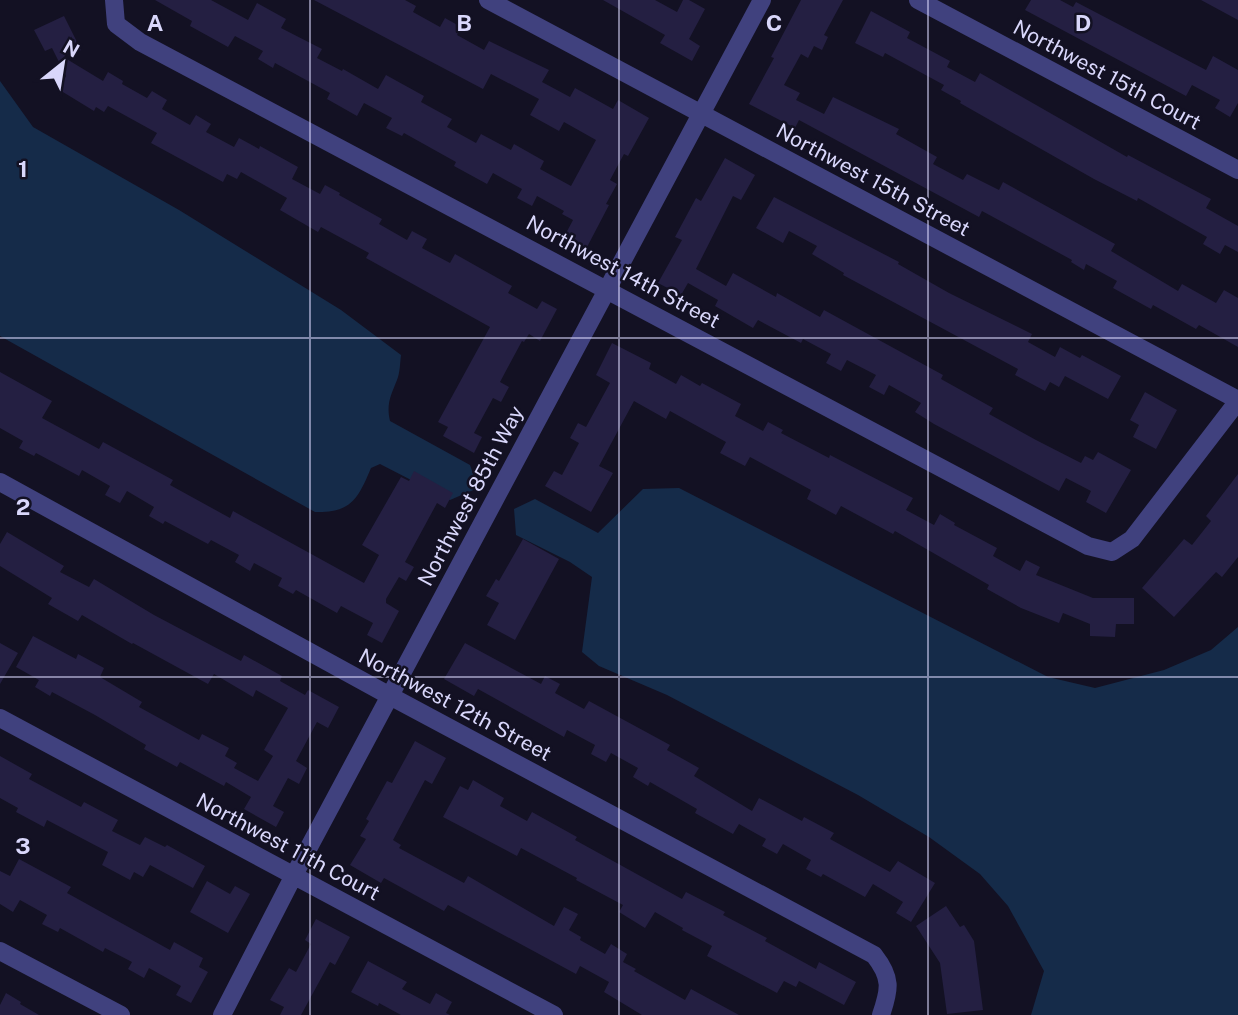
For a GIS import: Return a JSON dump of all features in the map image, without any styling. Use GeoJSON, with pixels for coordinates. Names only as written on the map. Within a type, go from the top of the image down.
{"type":"FeatureCollection","features":[{"type":"Feature","properties":{"kind":"street","name":"Northwest 14th Street"},"geometry":{"type":"LineString","coordinates":[[114,0],[116,24],[152,48],[1088,546],[1112,552],[1132,539],[1238,400]]}},
{"type":"Feature","properties":{"kind":"street","name":"Northwest 15th Street"},"geometry":{"type":"LineString","coordinates":[[488,0],[1238,400]]}},
{"type":"Feature","properties":{"kind":"street","name":"Northwest 85th Way"},"geometry":{"type":"LineString","coordinates":[[222,1015],[293,877],[762,0]]}},
{"type":"Feature","properties":{"kind":"street","name":"Northwest 15th Court"},"geometry":{"type":"LineString","coordinates":[[918,0],[1238,170]]}},
{"type":"Feature","properties":{"kind":"street","name":"Northwest 12th Street"},"geometry":{"type":"LineString","coordinates":[[0,482],[390,696],[874,955],[886,970],[889,993],[881,1015]]}},
{"type":"Feature","properties":{"kind":"street","name":"Northwest 11th Court"},"geometry":{"type":"LineString","coordinates":[[0,718],[554,1015]]}},
{"type":"Feature","properties":{"kind":"street"},"geometry":{"type":"LineString","coordinates":[[0,951],[121,1015]]}},
{"type":"Feature","properties":{"kind":"water"},"geometry":{"type":"Polygon","coordinates":[[[0,81],[33,127],[179,210],[341,310],[401,355],[399,374],[389,405],[390,421],[470,465],[478,488],[450,500],[380,464],[371,468],[352,502],[337,510],[315,512],[0,336],[0,81]]]}},
{"type":"Feature","properties":{"kind":"water"},"geometry":{"type":"Polygon","coordinates":[[[679,488],[1048,677],[1095,688],[1164,670],[1211,650],[1238,627],[1238,1015],[1031,1015],[1044,971],[1008,906],[980,874],[929,837],[858,795],[667,695],[599,666],[582,652],[592,577],[570,562],[516,535],[514,509],[535,499],[598,533],[643,489],[679,488]]]}},
{"type":"Feature","properties":{"kind":"building"},"geometry":{"type":"Polygon","coordinates":[[[155,0],[211,0],[248,20],[257,3],[286,19],[281,28],[322,49],[317,58],[378,89],[386,75],[424,96],[421,102],[452,119],[447,127],[476,143],[481,134],[511,150],[514,144],[544,161],[540,169],[571,186],[596,140],[564,122],[559,131],[530,115],[539,99],[491,74],[483,89],[314,0],[405,0],[416,6],[413,12],[440,27],[445,18],[461,27],[457,35],[484,50],[489,41],[549,70],[542,82],[570,97],[575,88],[613,109],[618,100],[649,118],[628,156],[624,154],[610,180],[617,184],[586,249],[564,237],[573,220],[562,214],[564,211],[537,196],[532,206],[517,198],[522,189],[493,173],[487,184],[454,166],[456,162],[404,133],[402,136],[386,128],[392,118],[364,103],[357,116],[327,99],[330,93],[275,63],[273,68],[258,59],[263,51],[235,36],[228,47],[190,26],[192,21],[155,0]]]}},
{"type":"Feature","properties":{"kind":"building"},"geometry":{"type":"Polygon","coordinates":[[[603,0],[655,0],[677,12],[683,0],[689,0],[705,9],[689,39],[700,46],[692,61],[660,43],[665,35],[603,0]]]}},
{"type":"Feature","properties":{"kind":"building"},"geometry":{"type":"Polygon","coordinates":[[[801,0],[843,0],[824,35],[828,37],[822,50],[814,46],[808,58],[801,54],[784,85],[800,93],[796,100],[824,114],[833,97],[899,129],[896,134],[937,157],[933,164],[963,180],[967,174],[999,190],[1003,182],[1115,244],[1111,251],[1178,291],[1182,284],[1216,303],[1224,290],[1238,298],[1238,347],[1199,325],[1196,329],[1153,305],[1151,309],[1113,288],[1117,281],[1086,264],[1084,270],[1071,262],[1072,260],[982,211],[979,217],[799,120],[795,128],[749,104],[801,0]]]}},
{"type":"Feature","properties":{"kind":"building"},"geometry":{"type":"Polygon","coordinates":[[[1031,0],[1060,0],[1073,7],[1076,2],[1206,70],[1213,56],[1238,70],[1238,103],[1230,117],[1215,108],[1220,100],[1192,85],[1186,96],[1025,10],[1031,0]]]}},
{"type":"Feature","properties":{"kind":"building"},"geometry":{"type":"Polygon","coordinates":[[[1201,0],[1238,0],[1238,20],[1201,0]]]}},
{"type":"Feature","properties":{"kind":"building"},"geometry":{"type":"Polygon","coordinates":[[[871,11],[910,32],[907,38],[950,61],[947,67],[975,82],[980,73],[1127,157],[1128,155],[1211,199],[1206,208],[1238,226],[1238,252],[1225,245],[1220,254],[1203,244],[1207,237],[1138,198],[1137,201],[1094,179],[960,103],[961,101],[941,90],[944,85],[885,53],[883,57],[855,43],[871,11]]]}},
{"type":"Feature","properties":{"kind":"building"},"geometry":{"type":"Polygon","coordinates":[[[64,16],[81,50],[65,58],[103,81],[108,72],[123,81],[122,84],[147,98],[152,91],[167,100],[162,109],[190,125],[196,115],[211,124],[206,132],[234,147],[239,138],[259,149],[260,146],[298,167],[292,179],[320,194],[325,185],[382,219],[379,224],[407,240],[412,231],[427,239],[422,248],[450,263],[455,254],[512,286],[508,293],[537,309],[542,301],[557,309],[540,341],[529,334],[524,342],[522,341],[500,382],[509,387],[501,402],[493,398],[474,433],[482,437],[474,453],[443,436],[448,427],[438,422],[490,327],[366,258],[369,253],[321,227],[318,232],[280,210],[287,198],[241,172],[237,179],[227,174],[223,182],[151,143],[157,133],[108,106],[104,112],[96,107],[94,111],[58,89],[66,76],[52,48],[45,51],[34,30],[64,16]]]}},
{"type":"Feature","properties":{"kind":"building"},"geometry":{"type":"Polygon","coordinates":[[[725,158],[755,175],[741,200],[733,196],[696,269],[726,286],[733,273],[820,317],[824,310],[943,375],[941,379],[993,408],[989,414],[1036,440],[1081,463],[1085,456],[1093,460],[1098,452],[1131,470],[1106,513],[1086,502],[1091,491],[1066,478],[1059,491],[934,424],[915,412],[921,403],[889,385],[884,395],[869,387],[876,375],[847,360],[841,371],[826,363],[831,354],[803,339],[801,343],[758,320],[753,328],[715,306],[718,300],[688,283],[681,295],[658,283],[682,240],[675,237],[696,198],[701,201],[725,158]]]}},
{"type":"Feature","properties":{"kind":"building"},"geometry":{"type":"Polygon","coordinates":[[[774,197],[899,262],[898,264],[949,293],[1032,334],[1028,342],[1055,357],[1060,347],[1080,358],[1082,355],[1121,376],[1108,399],[1065,376],[1059,387],[1050,382],[1045,391],[1015,375],[1018,369],[843,275],[844,273],[812,254],[817,246],[789,231],[783,243],[756,228],[774,197]]]}},
{"type":"Feature","properties":{"kind":"building"},"geometry":{"type":"Polygon","coordinates":[[[612,343],[651,363],[649,369],[676,384],[681,375],[741,404],[735,416],[763,431],[768,422],[783,430],[781,433],[913,498],[906,510],[934,525],[940,514],[955,523],[954,525],[997,548],[993,556],[1020,571],[1026,560],[1040,567],[1036,575],[1093,598],[1134,598],[1134,624],[1116,624],[1115,637],[1090,636],[1090,624],[1063,613],[1059,623],[1021,608],[987,589],[989,585],[895,531],[893,534],[841,506],[836,515],[807,499],[811,490],[750,457],[745,466],[720,453],[726,442],[670,411],[666,419],[634,401],[599,466],[613,473],[591,512],[545,486],[554,471],[562,475],[579,443],[570,438],[578,423],[586,427],[610,383],[596,375],[612,343]]]}},
{"type":"Feature","properties":{"kind":"building"},"geometry":{"type":"Polygon","coordinates":[[[0,372],[52,401],[42,418],[99,449],[103,442],[173,480],[170,485],[230,518],[233,511],[364,583],[379,555],[362,545],[401,477],[409,481],[414,471],[453,493],[445,508],[437,503],[405,562],[414,567],[406,581],[399,577],[386,599],[386,603],[399,611],[382,643],[367,635],[373,623],[341,606],[337,613],[296,590],[293,594],[278,586],[282,578],[254,563],[250,571],[235,562],[239,555],[211,540],[208,544],[165,521],[163,524],[149,516],[154,507],[127,491],[120,503],[105,495],[110,486],[82,470],[79,476],[36,453],[34,456],[19,448],[23,441],[0,428],[0,372]]]}},
{"type":"Feature","properties":{"kind":"building"},"geometry":{"type":"Polygon","coordinates":[[[1145,392],[1177,410],[1156,449],[1133,437],[1139,425],[1130,420],[1145,392]]]}},
{"type":"Feature","properties":{"kind":"building"},"geometry":{"type":"Polygon","coordinates":[[[1238,474],[1238,557],[1222,577],[1216,572],[1174,617],[1142,588],[1184,539],[1192,545],[1211,521],[1206,516],[1238,474]]]}},
{"type":"Feature","properties":{"kind":"building"},"geometry":{"type":"Polygon","coordinates":[[[7,532],[64,566],[60,572],[89,587],[94,579],[154,615],[241,661],[244,655],[282,676],[280,681],[305,695],[308,690],[339,707],[328,728],[317,722],[296,761],[307,768],[299,784],[288,778],[273,806],[284,812],[276,827],[244,809],[251,797],[226,782],[224,786],[180,762],[177,767],[144,749],[146,745],[95,715],[52,692],[50,696],[35,687],[39,680],[16,667],[33,636],[76,659],[78,654],[104,668],[100,677],[142,702],[139,707],[199,740],[202,734],[229,748],[225,756],[237,763],[234,768],[258,781],[273,756],[264,750],[288,708],[256,690],[253,697],[214,674],[208,684],[82,615],[78,621],[48,604],[52,598],[0,566],[0,544],[7,532]]]}},
{"type":"Feature","properties":{"kind":"building"},"geometry":{"type":"Polygon","coordinates":[[[523,539],[559,559],[515,640],[487,625],[499,603],[486,596],[496,579],[499,581],[523,539]]]}},
{"type":"Feature","properties":{"kind":"building"},"geometry":{"type":"Polygon","coordinates":[[[0,643],[18,653],[0,684],[0,643]]]}},
{"type":"Feature","properties":{"kind":"building"},"geometry":{"type":"Polygon","coordinates":[[[465,643],[541,684],[545,676],[560,684],[555,693],[584,709],[589,701],[670,745],[667,750],[699,768],[694,776],[752,811],[759,798],[802,821],[804,817],[834,833],[830,839],[890,872],[898,861],[935,883],[911,922],[896,913],[903,902],[873,884],[865,897],[823,874],[821,877],[806,869],[811,860],[783,844],[777,854],[762,846],[766,839],[739,824],[733,834],[695,813],[697,809],[650,782],[648,786],[633,777],[638,768],[611,753],[606,762],[591,754],[595,745],[567,730],[564,737],[478,689],[474,696],[444,679],[465,643]]]}},
{"type":"Feature","properties":{"kind":"building"},"geometry":{"type":"Polygon","coordinates":[[[415,741],[446,758],[432,784],[425,780],[393,840],[401,845],[399,848],[464,883],[468,876],[554,926],[564,907],[578,914],[569,930],[581,937],[580,940],[605,954],[611,944],[627,954],[623,962],[636,969],[634,971],[685,1000],[691,989],[739,1015],[642,1015],[604,992],[609,982],[580,966],[576,974],[448,905],[444,911],[384,878],[381,883],[350,865],[366,839],[360,836],[369,821],[366,819],[387,781],[392,783],[415,741]]]}},
{"type":"Feature","properties":{"kind":"building"},"geometry":{"type":"Polygon","coordinates":[[[0,756],[32,774],[29,779],[81,807],[84,802],[118,820],[112,831],[140,845],[145,837],[165,847],[167,845],[205,866],[193,888],[150,865],[143,877],[134,872],[130,880],[102,865],[108,852],[47,820],[44,827],[16,812],[18,808],[0,798],[0,756]]]}},
{"type":"Feature","properties":{"kind":"building"},"geometry":{"type":"Polygon","coordinates":[[[473,780],[504,798],[500,806],[527,821],[532,812],[577,837],[575,840],[682,899],[686,892],[725,912],[723,915],[767,938],[765,941],[816,969],[819,962],[856,982],[844,1005],[799,981],[796,987],[784,981],[777,993],[707,956],[712,946],[655,912],[645,928],[619,912],[623,905],[576,880],[577,878],[521,848],[517,856],[443,817],[460,786],[468,790],[473,780]]]}},
{"type":"Feature","properties":{"kind":"building"},"geometry":{"type":"Polygon","coordinates":[[[19,859],[71,887],[67,893],[170,950],[174,942],[203,958],[199,967],[208,972],[191,1003],[176,995],[181,986],[149,968],[144,978],[128,969],[132,962],[105,948],[103,952],[60,928],[58,932],[42,924],[47,915],[20,900],[13,912],[0,904],[0,871],[10,876],[19,859]]]}},
{"type":"Feature","properties":{"kind":"building"},"geometry":{"type":"Polygon","coordinates":[[[207,881],[230,894],[235,886],[250,894],[228,933],[190,912],[207,881]]]}},
{"type":"Feature","properties":{"kind":"building"},"geometry":{"type":"Polygon","coordinates":[[[946,906],[960,927],[964,925],[974,941],[983,1010],[947,1014],[940,963],[916,926],[946,906]]]}},
{"type":"Feature","properties":{"kind":"building"},"geometry":{"type":"Polygon","coordinates":[[[316,919],[350,937],[335,965],[330,962],[301,1015],[280,1015],[284,1007],[270,1000],[289,968],[296,972],[311,944],[305,940],[316,919]]]}},
{"type":"Feature","properties":{"kind":"building"},"geometry":{"type":"Polygon","coordinates":[[[368,961],[407,982],[402,989],[430,1004],[436,993],[452,1002],[446,1013],[450,1015],[401,1015],[351,992],[368,961]]]}},
{"type":"Feature","properties":{"kind":"building"},"geometry":{"type":"Polygon","coordinates":[[[6,993],[39,1015],[0,1015],[0,1005],[6,993]]]}}]}
